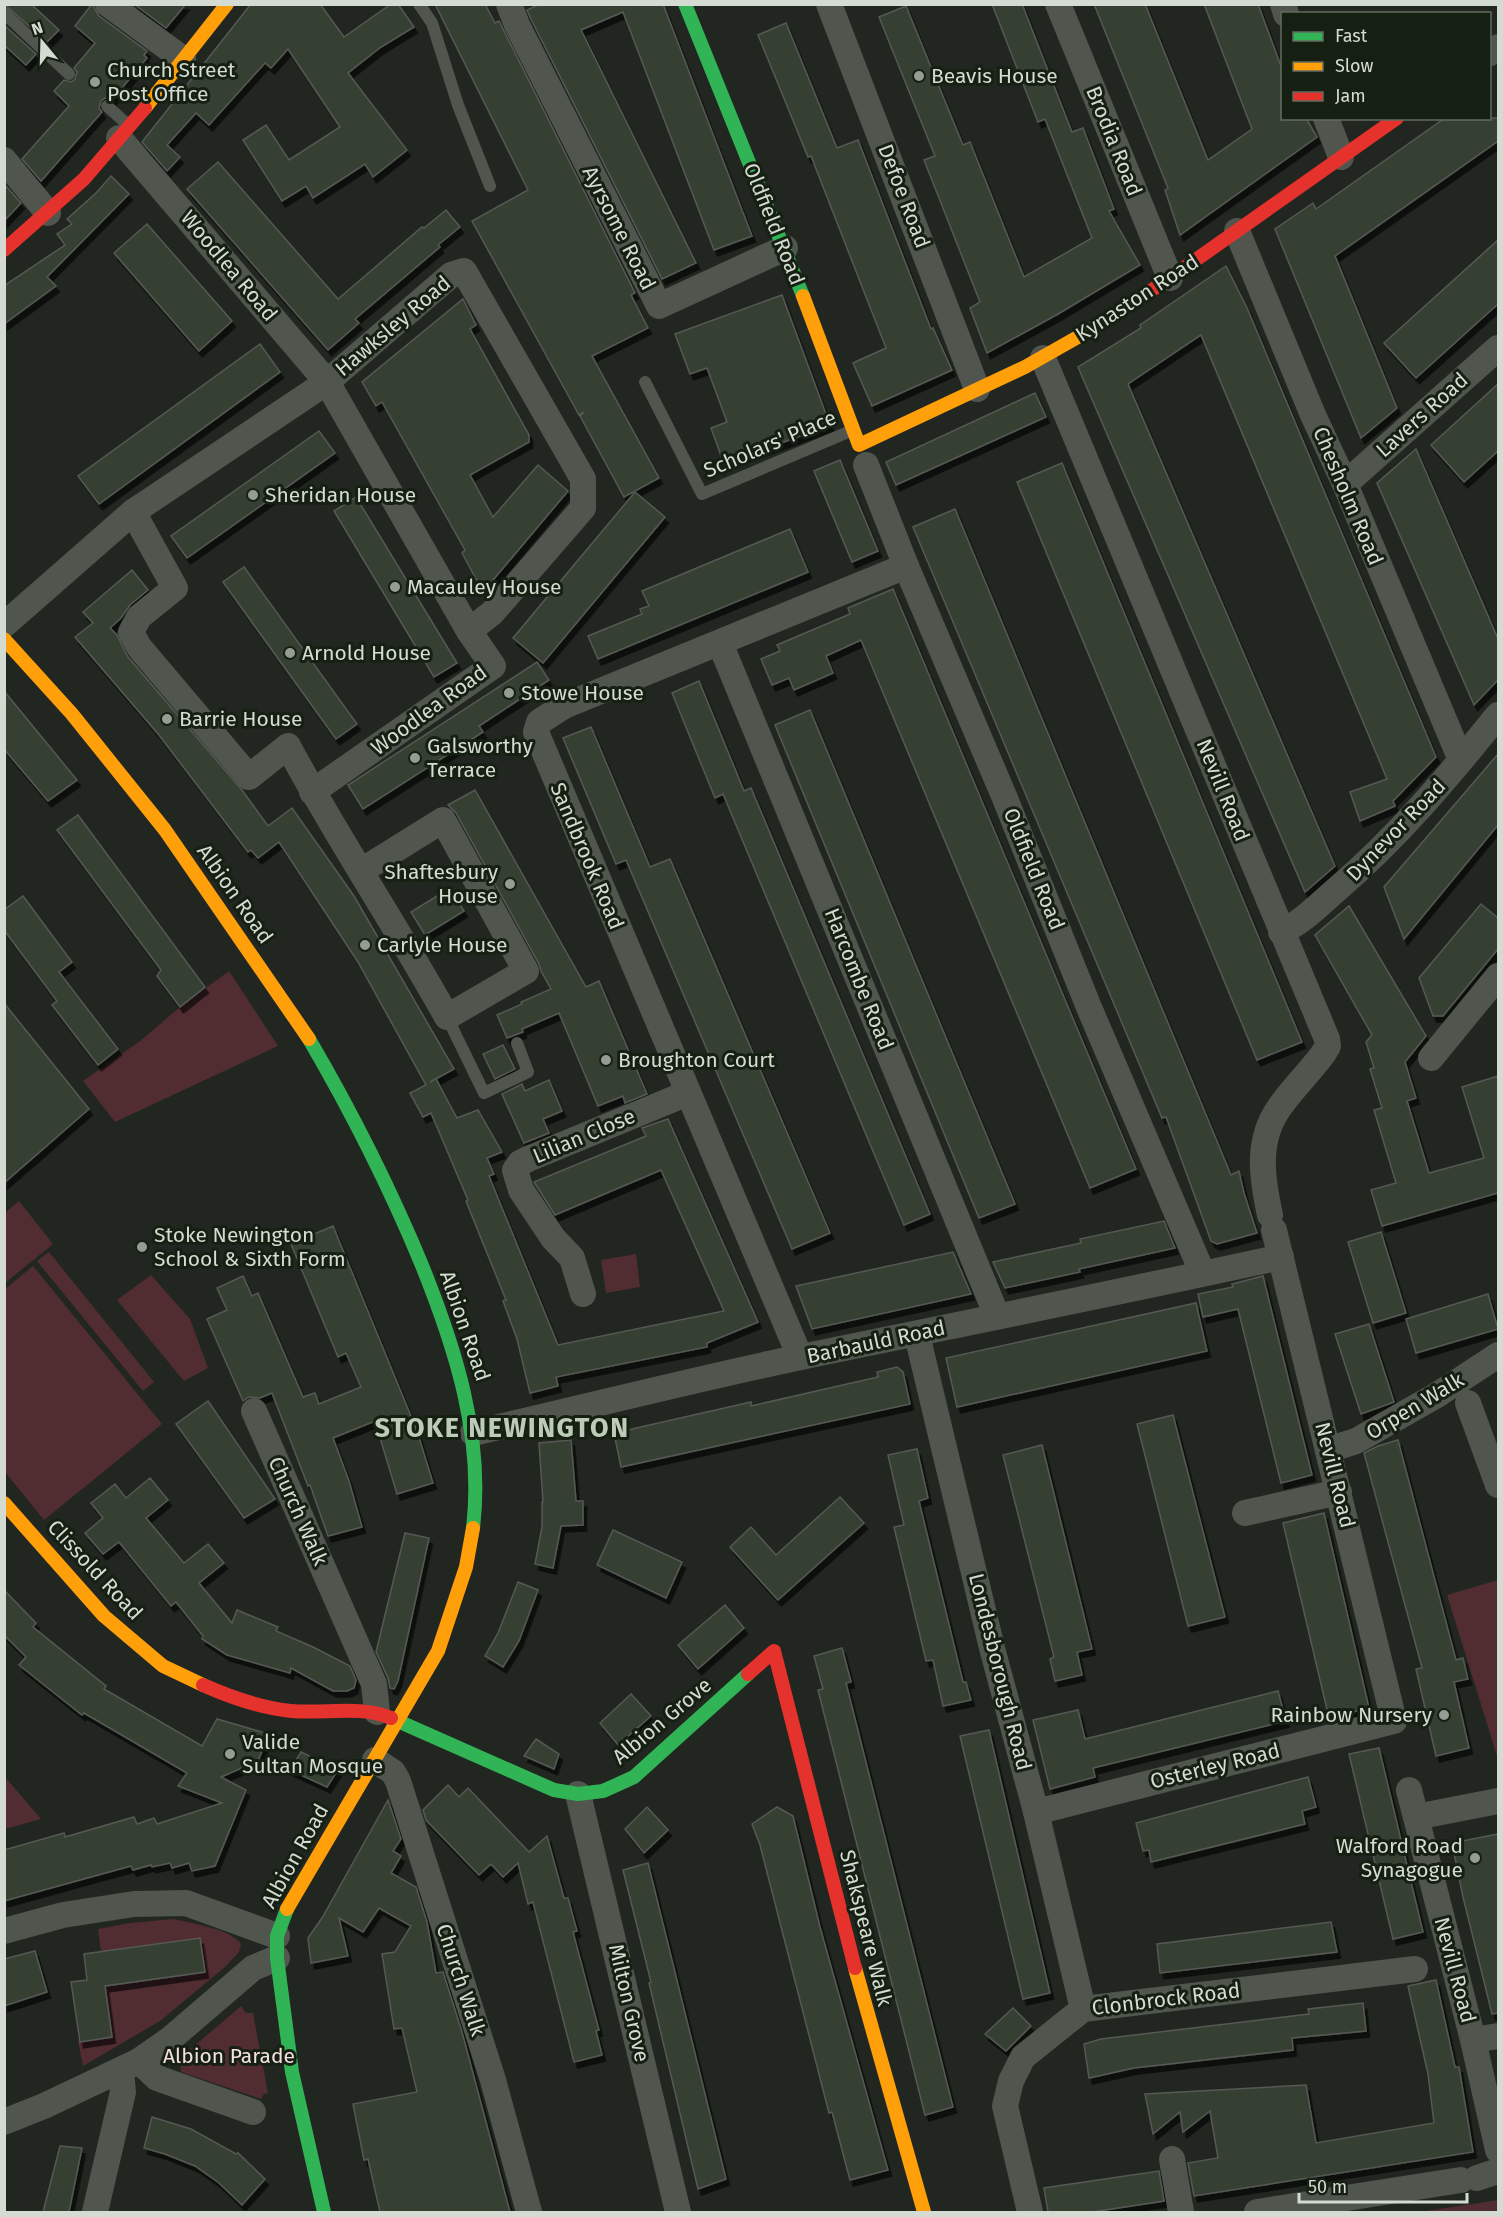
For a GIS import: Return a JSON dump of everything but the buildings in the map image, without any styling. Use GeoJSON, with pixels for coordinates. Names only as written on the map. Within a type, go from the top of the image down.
{"type":"FeatureCollection","features":[{"type":"Feature","properties":{"kind":"street"},"geometry":{"type":"LineString","coordinates":[[108,4],[183,59]]}},
{"type":"Feature","properties":{"kind":"street"},"geometry":{"type":"LineString","coordinates":[[4,250],[84,179],[124,133],[227,4]]}},
{"type":"Feature","properties":{"kind":"street","name":"Oldfield Road"},"geometry":{"type":"LineString","coordinates":[[685,4],[785,248],[906,566],[1004,795],[1088,1005],[1202,1272]]}},
{"type":"Feature","properties":{"kind":"street","name":"Defoe Road"},"geometry":{"type":"LineString","coordinates":[[829,4],[977,389]]}},
{"type":"Feature","properties":{"kind":"street","name":"Brodia Road"},"geometry":{"type":"LineString","coordinates":[[1058,4],[1170,278]]}},
{"type":"Feature","properties":{"kind":"street","name":"Ayrsome Road"},"geometry":{"type":"LineString","coordinates":[[513,15],[659,306],[785,248]]}},
{"type":"Feature","properties":{"kind":"street"},"geometry":{"type":"LineString","coordinates":[[1327,120],[1341,157]]}},
{"type":"Feature","properties":{"kind":"street","name":"Kynaston Road"},"geometry":{"type":"LineString","coordinates":[[862,455],[977,389],[1043,358],[1113,316],[1394,120]]}},
{"type":"Feature","properties":{"kind":"street","name":"Woodlea Road"},"geometry":{"type":"LineString","coordinates":[[124,133],[327,382],[469,631],[493,666],[312,792]]}},
{"type":"Feature","properties":{"kind":"street"},"geometry":{"type":"LineString","coordinates":[[4,160],[48,213]]}},
{"type":"Feature","properties":{"kind":"street","name":"Chesholm Road"},"geometry":{"type":"LineString","coordinates":[[1237,231],[1461,760]]}},
{"type":"Feature","properties":{"kind":"street","name":"Hawksley Road"},"geometry":{"type":"LineString","coordinates":[[4,625],[133,512],[327,382],[451,275],[464,271],[583,479],[583,508],[492,614],[469,631]]}},
{"type":"Feature","properties":{"kind":"street","name":"Lavers Road"},"geometry":{"type":"LineString","coordinates":[[1345,484],[1498,348]]}},
{"type":"Feature","properties":{"kind":"street","name":"Nevill Road"},"geometry":{"type":"LineString","coordinates":[[1043,358],[1327,1039],[1328,1046],[1279,1108],[1269,1125],[1263,1146],[1262,1169],[1272,1222],[1394,1721]]}},
{"type":"Feature","properties":{"kind":"street"},"geometry":{"type":"LineString","coordinates":[[133,512],[175,588],[139,617],[131,632],[139,647],[249,777],[288,746],[312,792],[447,1017],[526,971],[443,820],[361,871]]}},
{"type":"Feature","properties":{"kind":"street","name":"Sandbrook Road"},"geometry":{"type":"LineString","coordinates":[[800,1358],[536,732],[539,722],[564,706],[906,566]]}},
{"type":"Feature","properties":{"kind":"street","name":"Albion Road"},"geometry":{"type":"LineString","coordinates":[[4,639],[72,714],[165,830],[270,980],[312,1045],[339,1091],[399,1210],[446,1325],[462,1379],[473,1433],[476,1466],[474,1526],[466,1567],[438,1651],[388,1716],[375,1760],[290,1901],[277,1947],[292,2072],[319,2182],[324,2212]]}},
{"type":"Feature","properties":{"kind":"street","name":"Harcombe Road"},"geometry":{"type":"LineString","coordinates":[[720,643],[997,1316]]}},
{"type":"Feature","properties":{"kind":"street","name":"Dynevor Road"},"geometry":{"type":"LineString","coordinates":[[1281,932],[1297,923],[1360,870],[1399,832],[1498,715]]}},
{"type":"Feature","properties":{"kind":"street"},"geometry":{"type":"LineString","coordinates":[[1431,1058],[1498,976]]}},
{"type":"Feature","properties":{"kind":"street","name":"Lilian Close"},"geometry":{"type":"LineString","coordinates":[[583,1294],[572,1258],[553,1238],[521,1190],[515,1170],[520,1163],[528,1159],[688,1093]]}},
{"type":"Feature","properties":{"kind":"street","name":"Barbauld Road"},"geometry":{"type":"LineString","coordinates":[[473,1433],[800,1358],[1281,1257]]}},
{"type":"Feature","properties":{"kind":"street","name":"Londesborough Road"},"geometry":{"type":"LineString","coordinates":[[917,1335],[992,1648],[1036,1812],[1083,2009]]}},
{"type":"Feature","properties":{"kind":"street","name":"Orpen Walk"},"geometry":{"type":"LineString","coordinates":[[1328,1450],[1356,1441],[1437,1395],[1498,1355]]}},
{"type":"Feature","properties":{"kind":"street"},"geometry":{"type":"LineString","coordinates":[[1468,1403],[1498,1485]]}},
{"type":"Feature","properties":{"kind":"street","name":"Church Walk"},"geometry":{"type":"LineString","coordinates":[[254,1411],[388,1716]]}},
{"type":"Feature","properties":{"kind":"street"},"geometry":{"type":"LineString","coordinates":[[1245,1513],[1339,1492]]}},
{"type":"Feature","properties":{"kind":"street","name":"Clissold Road"},"geometry":{"type":"LineString","coordinates":[[4,1503],[104,1616],[163,1666],[221,1693],[274,1708],[388,1716]]}},
{"type":"Feature","properties":{"kind":"street","name":"Albion Grove"},"geometry":{"type":"LineString","coordinates":[[388,1716],[554,1790],[578,1794],[603,1791],[634,1777],[774,1651]]}},
{"type":"Feature","properties":{"kind":"street","name":"Shakspeare Walk"},"geometry":{"type":"LineString","coordinates":[[774,1651],[866,2013],[924,2212]]}},
{"type":"Feature","properties":{"kind":"street","name":"Osterley Road"},"geometry":{"type":"LineString","coordinates":[[1036,1812],[1394,1721]]}},
{"type":"Feature","properties":{"kind":"street","name":"Church Walk"},"geometry":{"type":"LineString","coordinates":[[375,1760],[393,1772],[398,1781],[493,2080],[529,2212]]}},
{"type":"Feature","properties":{"kind":"street","name":"Nevill Road"},"geometry":{"type":"LineString","coordinates":[[1409,1790],[1473,2040],[1498,2150]]}},
{"type":"Feature","properties":{"kind":"street","name":"Milton Grove"},"geometry":{"type":"LineString","coordinates":[[578,1794],[678,2212]]}},
{"type":"Feature","properties":{"kind":"street"},"geometry":{"type":"LineString","coordinates":[[1416,1817],[1498,1801]]}},
{"type":"Feature","properties":{"kind":"street"},"geometry":{"type":"LineString","coordinates":[[4,1931],[63,1915],[134,1904],[186,1903],[277,1947],[170,2040],[130,2066],[4,2122]]}},
{"type":"Feature","properties":{"kind":"street","name":"Clonbrock Road"},"geometry":{"type":"LineString","coordinates":[[1030,2212],[1005,2106],[1011,2081],[1023,2057],[1083,2009],[1415,1969]]}},
{"type":"Feature","properties":{"kind":"street"},"geometry":{"type":"LineString","coordinates":[[1473,2040],[1498,2036]]}},
{"type":"Feature","properties":{"kind":"street"},"geometry":{"type":"LineString","coordinates":[[130,2066],[157,2078],[254,2112]]}},
{"type":"Feature","properties":{"kind":"street"},"geometry":{"type":"LineString","coordinates":[[95,2212],[130,2066]]}},
{"type":"Feature","properties":{"kind":"street"},"geometry":{"type":"LineString","coordinates":[[1172,2159],[1181,2212]]}},
{"type":"Feature","properties":{"kind":"street"},"geometry":{"type":"LineString","coordinates":[[1257,2212],[1479,2176]]}},
{"type":"Feature","properties":{"kind":"lane"},"geometry":{"type":"LineString","coordinates":[[419,4],[432,23],[458,105],[490,186]]}},
{"type":"Feature","properties":{"kind":"lane"},"geometry":{"type":"LineString","coordinates":[[4,13],[69,74]]}},
{"type":"Feature","properties":{"kind":"lane"},"geometry":{"type":"LineString","coordinates":[[107,106],[124,133]]}},
{"type":"Feature","properties":{"kind":"lane","name":"Scholars' Place"},"geometry":{"type":"LineString","coordinates":[[645,382],[702,494],[854,429]]}},
{"type":"Feature","properties":{"kind":"lane"},"geometry":{"type":"LineString","coordinates":[[447,1017],[484,1093],[528,1072],[517,1043]]}},
{"type":"Feature","properties":{"kind":"green space"},"geometry":{"type":"Polygon","coordinates":[[[229,971],[278,1046],[115,1122],[83,1081],[140,1041],[180,1007],[229,971]]]}},
{"type":"Feature","properties":{"kind":"green space"},"geometry":{"type":"Polygon","coordinates":[[[19,1201],[53,1244],[5,1283],[5,1213],[19,1201]]]}},
{"type":"Feature","properties":{"kind":"green space"},"geometry":{"type":"Polygon","coordinates":[[[49,1252],[154,1382],[143,1391],[37,1261],[49,1252]]]}},
{"type":"Feature","properties":{"kind":"green space"},"geometry":{"type":"Polygon","coordinates":[[[636,1254],[640,1287],[606,1293],[601,1260],[636,1254]]]}},
{"type":"Feature","properties":{"kind":"green space"},"geometry":{"type":"Polygon","coordinates":[[[33,1266],[162,1424],[44,1520],[5,1472],[5,1289],[33,1266]]]}},
{"type":"Feature","properties":{"kind":"green space"},"geometry":{"type":"Polygon","coordinates":[[[151,1275],[190,1319],[208,1368],[184,1381],[117,1300],[151,1275]]]}},
{"type":"Feature","properties":{"kind":"green space"},"geometry":{"type":"Polygon","coordinates":[[[1498,1580],[1498,1759],[1447,1595],[1498,1580]]]}},
{"type":"Feature","properties":{"kind":"green space"},"geometry":{"type":"Polygon","coordinates":[[[5,1777],[41,1819],[5,1829],[5,1777]]]}},
{"type":"Feature","properties":{"kind":"green space"},"geometry":{"type":"Polygon","coordinates":[[[173,1919],[210,1927],[229,1934],[241,1944],[239,1952],[225,1967],[160,2021],[83,2066],[78,2041],[112,2037],[105,1986],[205,1971],[199,1938],[101,1952],[98,1929],[173,1919]]]}},
{"type":"Feature","properties":{"kind":"green space","name":"Albion Parade"},"geometry":{"type":"Polygon","coordinates":[[[241,2006],[246,2013],[253,2013],[268,2093],[264,2094],[261,2099],[181,2072],[180,2058],[241,2006]]]}},
{"type":"Feature","properties":{"kind":"green space"},"geometry":{"type":"Polygon","coordinates":[[[1498,2200],[1498,2212],[1420,2212],[1498,2200]]]}},
{"type":"Feature","properties":{"kind":"traffic: fast"},"geometry":{"type":"LineString","coordinates":[[685,4],[803,296]]}},
{"type":"Feature","properties":{"kind":"traffic: fast"},"geometry":{"type":"LineString","coordinates":[[309,1039],[383,1177],[421,1263],[445,1327],[464,1392],[470,1426],[474,1460],[473,1528]]}},
{"type":"Feature","properties":{"kind":"traffic: fast"},"geometry":{"type":"LineString","coordinates":[[391,1718],[554,1790],[578,1794],[603,1791],[634,1777],[748,1674]]}},
{"type":"Feature","properties":{"kind":"traffic: fast"},"geometry":{"type":"LineString","coordinates":[[287,1909],[277,1936],[277,1958],[292,2072],[324,2212]]}},
{"type":"Feature","properties":{"kind":"traffic: slow"},"geometry":{"type":"LineString","coordinates":[[145,108],[227,4]]}},
{"type":"Feature","properties":{"kind":"traffic: slow"},"geometry":{"type":"LineString","coordinates":[[803,296],[859,445],[1025,367],[1099,325]]}},
{"type":"Feature","properties":{"kind":"traffic: slow"},"geometry":{"type":"LineString","coordinates":[[4,639],[72,714],[165,830],[309,1039]]}},
{"type":"Feature","properties":{"kind":"traffic: slow"},"geometry":{"type":"LineString","coordinates":[[4,1503],[104,1616],[163,1666],[203,1685]]}},
{"type":"Feature","properties":{"kind":"traffic: slow"},"geometry":{"type":"LineString","coordinates":[[287,1909],[438,1651],[466,1567],[473,1528]]}},
{"type":"Feature","properties":{"kind":"traffic: slow"},"geometry":{"type":"LineString","coordinates":[[855,1968],[924,2212]]}},
{"type":"Feature","properties":{"kind":"traffic: jam"},"geometry":{"type":"LineString","coordinates":[[4,250],[84,179],[145,108]]}},
{"type":"Feature","properties":{"kind":"traffic: jam"},"geometry":{"type":"LineString","coordinates":[[1099,325],[1170,278],[1394,120]]}},
{"type":"Feature","properties":{"kind":"traffic: jam"},"geometry":{"type":"LineString","coordinates":[[748,1674],[774,1651],[855,1968]]}},
{"type":"Feature","properties":{"kind":"traffic: jam"},"geometry":{"type":"LineString","coordinates":[[203,1685],[224,1694],[280,1710],[355,1711],[391,1718]]}},
{"type":"Feature","properties":{"kind":"place","name":"Beavis House"},"geometry":{"type":"Point","coordinates":[919,76]}},
{"type":"Feature","properties":{"kind":"place","name":"Church Street Post Office"},"geometry":{"type":"Point","coordinates":[95,82]}},
{"type":"Feature","properties":{"kind":"place","name":"Sheridan House"},"geometry":{"type":"Point","coordinates":[253,495]}},
{"type":"Feature","properties":{"kind":"place","name":"Macauley House"},"geometry":{"type":"Point","coordinates":[395,587]}},
{"type":"Feature","properties":{"kind":"place","name":"Arnold House"},"geometry":{"type":"Point","coordinates":[290,653]}},
{"type":"Feature","properties":{"kind":"place","name":"Stowe House"},"geometry":{"type":"Point","coordinates":[509,693]}},
{"type":"Feature","properties":{"kind":"place","name":"Barrie House"},"geometry":{"type":"Point","coordinates":[167,719]}},
{"type":"Feature","properties":{"kind":"place","name":"Galsworthy Terrace"},"geometry":{"type":"Point","coordinates":[415,758]}},
{"type":"Feature","properties":{"kind":"place","name":"Shaftesbury House"},"geometry":{"type":"Point","coordinates":[510,884]}},
{"type":"Feature","properties":{"kind":"place","name":"Carlyle House"},"geometry":{"type":"Point","coordinates":[365,945]}},
{"type":"Feature","properties":{"kind":"place","name":"Broughton Court"},"geometry":{"type":"Point","coordinates":[606,1060]}},
{"type":"Feature","properties":{"kind":"place","name":"Stoke Newington School & Sixth Form"},"geometry":{"type":"Point","coordinates":[142,1247]}},
{"type":"Feature","properties":{"kind":"place","name":"Rainbow Nursery"},"geometry":{"type":"Point","coordinates":[1444,1715]}},
{"type":"Feature","properties":{"kind":"place","name":"Valide Sultan Mosque"},"geometry":{"type":"Point","coordinates":[230,1754]}},
{"type":"Feature","properties":{"kind":"place","name":"Walford Road Synagogue"},"geometry":{"type":"Point","coordinates":[1475,1858]}},
{"type":"Feature","properties":{"kind":"district","name":"STOKE NEWINGTON"},"geometry":{"type":"Point","coordinates":[502,1428]}}]}
